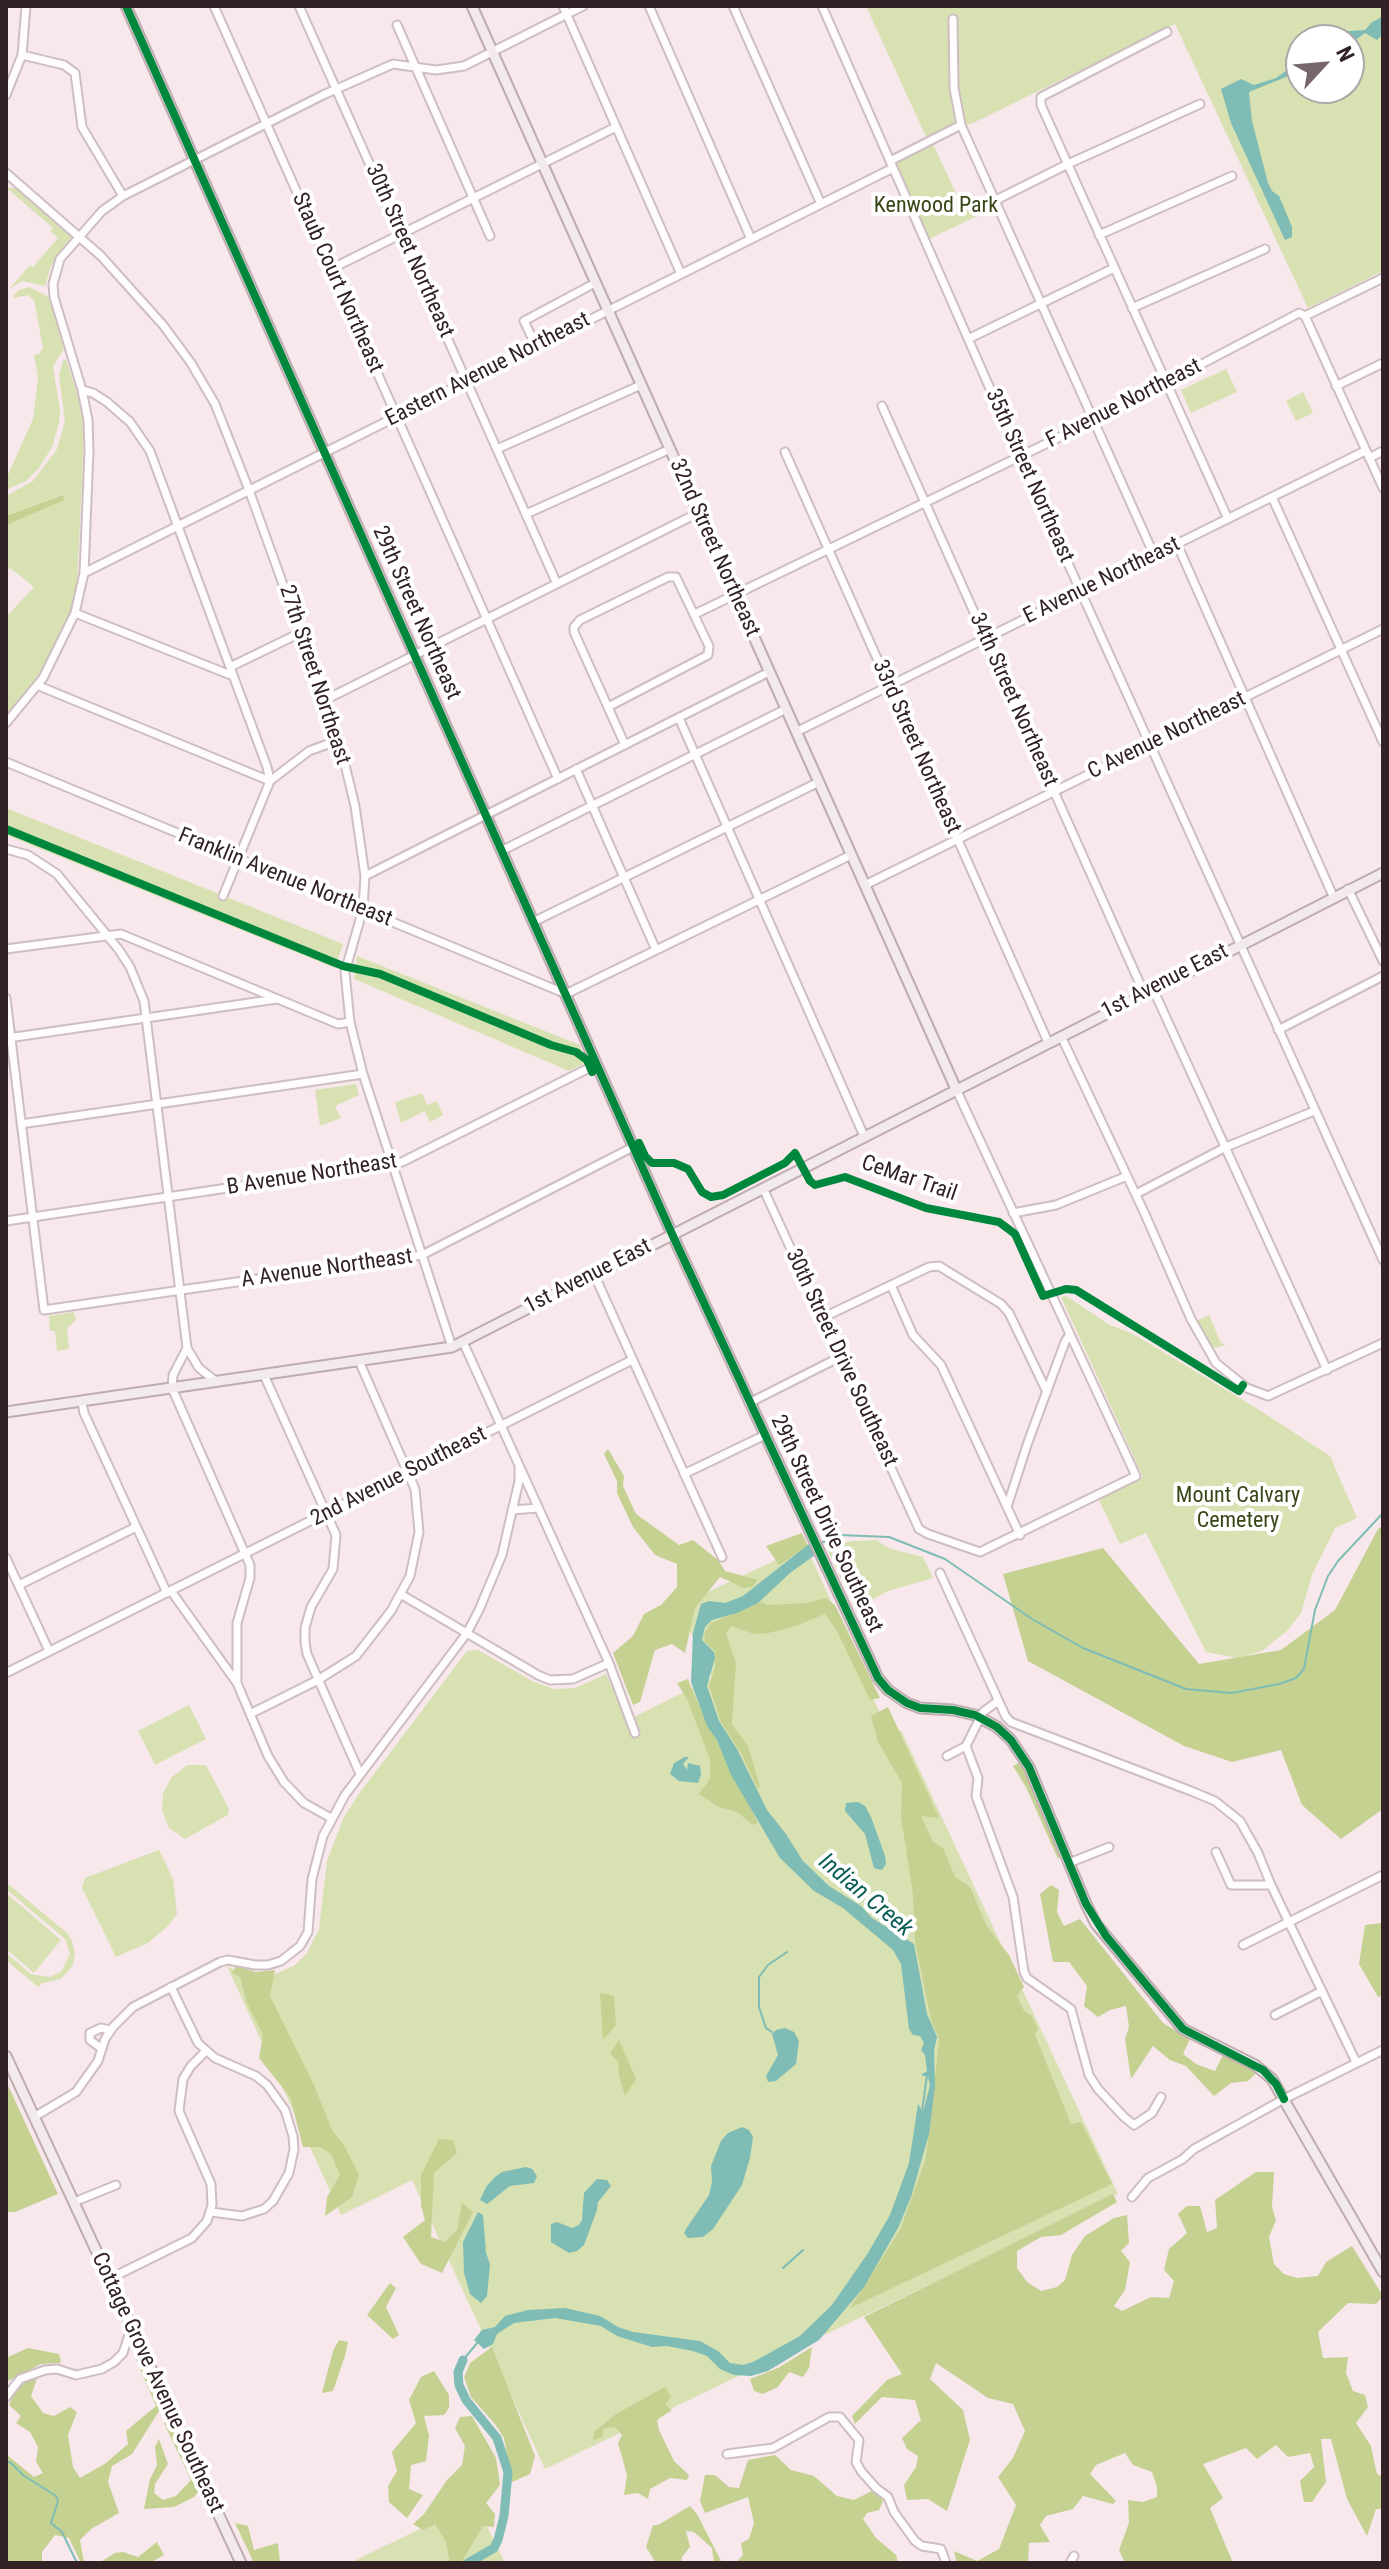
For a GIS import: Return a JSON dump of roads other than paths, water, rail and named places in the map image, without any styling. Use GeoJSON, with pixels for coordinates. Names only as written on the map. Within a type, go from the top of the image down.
{"type":"FeatureCollection","features":[{"type":"Feature","properties":{"kind":"main road","name":"29th Street Northeast"},"geometry":{"type":"LineString","coordinates":[[126,6],[672,1234]]}},
{"type":"Feature","properties":{"kind":"main road","name":"32nd Street Northeast"},"geometry":{"type":"LineString","coordinates":[[472,6],[956,1089]]}},
{"type":"Feature","properties":{"kind":"main road","name":"1st Avenue East"},"geometry":{"type":"LineString","coordinates":[[6,1412],[452,1347],[1383,873]]}},
{"type":"Feature","properties":{"kind":"main road","name":"29th Street Drive Southeast"},"geometry":{"type":"LineString","coordinates":[[672,1234],[874,1671],[888,1690],[918,1707],[953,1710],[982,1718],[1004,1733],[1020,1750],[1069,1863]]}},
{"type":"Feature","properties":{"kind":"main road"},"geometry":{"type":"LineString","coordinates":[[1069,1863],[1096,1924],[1177,2022],[1190,2033],[1263,2070],[1276,2084],[1383,2272]]}},
{"type":"Feature","properties":{"kind":"main road","name":"Cottage Grove Avenue Southeast"},"geometry":{"type":"LineString","coordinates":[[6,2056],[241,2563]]}},
{"type":"Feature","properties":{"kind":"street"},"geometry":{"type":"LineString","coordinates":[[6,95],[22,55],[26,6]]}},
{"type":"Feature","properties":{"kind":"street","name":"Staub Court Northeast"},"geometry":{"type":"LineString","coordinates":[[214,6],[558,779]]}},
{"type":"Feature","properties":{"kind":"street","name":"30th Street Northeast"},"geometry":{"type":"LineString","coordinates":[[299,6],[557,584]]}},
{"type":"Feature","properties":{"kind":"street"},"geometry":{"type":"LineString","coordinates":[[6,723],[39,686],[75,613],[84,573],[88,420],[54,297],[53,284],[60,259],[102,211],[123,196],[385,66],[404,64],[436,70],[453,69],[565,10],[583,6]]}},
{"type":"Feature","properties":{"kind":"street"},"geometry":{"type":"LineString","coordinates":[[649,6],[751,239]]}},
{"type":"Feature","properties":{"kind":"street"},"geometry":{"type":"LineString","coordinates":[[733,6],[821,204]]}},
{"type":"Feature","properties":{"kind":"street","name":"35th Street Northeast"},"geometry":{"type":"LineString","coordinates":[[822,6],[1020,457],[1383,1260]]}},
{"type":"Feature","properties":{"kind":"street"},"geometry":{"type":"LineString","coordinates":[[565,10],[681,274]]}},
{"type":"Feature","properties":{"kind":"street"},"geometry":{"type":"LineString","coordinates":[[953,19],[954,88],[961,125],[1154,555]]}},
{"type":"Feature","properties":{"kind":"street"},"geometry":{"type":"LineString","coordinates":[[397,25],[490,236]]}},
{"type":"Feature","properties":{"kind":"street"},"geometry":{"type":"LineString","coordinates":[[1167,32],[1041,97],[1041,105],[1228,519]]}},
{"type":"Feature","properties":{"kind":"street"},"geometry":{"type":"LineString","coordinates":[[22,55],[64,65],[75,73],[82,127],[123,196]]}},
{"type":"Feature","properties":{"kind":"street"},"geometry":{"type":"LineString","coordinates":[[996,200],[1200,104]]}},
{"type":"Feature","properties":{"kind":"street","name":"Eastern Avenue Northeast"},"geometry":{"type":"LineString","coordinates":[[84,573],[821,204],[961,125]]}},
{"type":"Feature","properties":{"kind":"street"},"geometry":{"type":"LineString","coordinates":[[331,269],[616,127]]}},
{"type":"Feature","properties":{"kind":"street","name":"27th Street Northeast"},"geometry":{"type":"LineString","coordinates":[[6,173],[80,236],[163,325],[191,363],[215,404],[249,490],[327,699],[355,806],[365,876],[363,909],[345,972],[350,1022],[363,1074],[452,1347]]}},
{"type":"Feature","properties":{"kind":"street"},"geometry":{"type":"LineString","coordinates":[[1099,235],[1232,176]]}},
{"type":"Feature","properties":{"kind":"street"},"geometry":{"type":"LineString","coordinates":[[1132,308],[1265,249]]}},
{"type":"Feature","properties":{"kind":"street"},"geometry":{"type":"LineString","coordinates":[[968,339],[1114,268]]}},
{"type":"Feature","properties":{"kind":"street","name":"F Avenue Northeast"},"geometry":{"type":"LineString","coordinates":[[695,614],[1093,421],[1299,313],[1305,316],[1383,278]]}},
{"type":"Feature","properties":{"kind":"street"},"geometry":{"type":"LineString","coordinates":[[536,346],[524,321],[595,283]]}},
{"type":"Feature","properties":{"kind":"street"},"geometry":{"type":"LineString","coordinates":[[1305,316],[1383,488]]}},
{"type":"Feature","properties":{"kind":"street"},"geometry":{"type":"LineString","coordinates":[[1336,386],[1383,363]]}},
{"type":"Feature","properties":{"kind":"street"},"geometry":{"type":"LineString","coordinates":[[497,449],[641,385]]}},
{"type":"Feature","properties":{"kind":"street"},"geometry":{"type":"LineString","coordinates":[[82,390],[107,402],[137,430],[150,451],[270,781]]}},
{"type":"Feature","properties":{"kind":"street","name":"34th Street Northeast"},"geometry":{"type":"LineString","coordinates":[[882,406],[1054,792],[1226,1147],[1327,1370]]}},
{"type":"Feature","properties":{"kind":"street"},"geometry":{"type":"LineString","coordinates":[[526,514],[670,449]]}},
{"type":"Feature","properties":{"kind":"street","name":"E Avenue Northeast"},"geometry":{"type":"LineString","coordinates":[[796,732],[1272,497],[1367,454],[1383,451]]}},
{"type":"Feature","properties":{"kind":"street","name":"33rd Street Northeast"},"geometry":{"type":"LineString","coordinates":[[785,452],[1048,1042]]}},
{"type":"Feature","properties":{"kind":"street"},"geometry":{"type":"LineString","coordinates":[[1272,497],[1383,742]]}},
{"type":"Feature","properties":{"kind":"street"},"geometry":{"type":"LineString","coordinates":[[327,699],[698,513]]}},
{"type":"Feature","properties":{"kind":"street"},"geometry":{"type":"LineString","coordinates":[[1177,544],[1333,896]]}},
{"type":"Feature","properties":{"kind":"street"},"geometry":{"type":"LineString","coordinates":[[608,707],[708,655],[709,646],[676,577],[668,577],[580,620],[574,627],[608,707],[625,745]]}},
{"type":"Feature","properties":{"kind":"street"},"geometry":{"type":"LineString","coordinates":[[75,613],[233,676]]}},
{"type":"Feature","properties":{"kind":"street","name":"C Avenue Northeast"},"geometry":{"type":"LineString","coordinates":[[865,885],[1383,629]]}},
{"type":"Feature","properties":{"kind":"street"},"geometry":{"type":"LineString","coordinates":[[230,667],[302,632]]}},
{"type":"Feature","properties":{"kind":"street"},"geometry":{"type":"LineString","coordinates":[[365,876],[769,672]]}},
{"type":"Feature","properties":{"kind":"street"},"geometry":{"type":"LineString","coordinates":[[39,686],[270,781]]}},
{"type":"Feature","properties":{"kind":"street"},"geometry":{"type":"LineString","coordinates":[[501,851],[786,709]]}},
{"type":"Feature","properties":{"kind":"street"},"geometry":{"type":"LineString","coordinates":[[679,718],[864,1136]]}},
{"type":"Feature","properties":{"kind":"street"},"geometry":{"type":"LineString","coordinates":[[223,896],[270,781],[309,751],[339,740]]}},
{"type":"Feature","properties":{"kind":"street","name":"Franklin Avenue Northeast"},"geometry":{"type":"LineString","coordinates":[[6,762],[564,993]]}},
{"type":"Feature","properties":{"kind":"street"},"geometry":{"type":"LineString","coordinates":[[576,769],[656,950]]}},
{"type":"Feature","properties":{"kind":"street"},"geometry":{"type":"LineString","coordinates":[[533,922],[819,782]]}},
{"type":"Feature","properties":{"kind":"street"},"geometry":{"type":"LineString","coordinates":[[6,849],[35,859],[57,874],[108,935],[139,986],[147,1018],[187,1348],[199,1368],[217,1382]]}},
{"type":"Feature","properties":{"kind":"street"},"geometry":{"type":"LineString","coordinates":[[564,993],[851,855]]}},
{"type":"Feature","properties":{"kind":"street"},"geometry":{"type":"LineString","coordinates":[[1348,889],[1383,961]]}},
{"type":"Feature","properties":{"kind":"street"},"geometry":{"type":"LineString","coordinates":[[6,949],[121,934],[338,1024],[350,1022]]}},
{"type":"Feature","properties":{"kind":"street"},"geometry":{"type":"LineString","coordinates":[[1278,1030],[1383,976]]}},
{"type":"Feature","properties":{"kind":"street"},"geometry":{"type":"LineString","coordinates":[[6,998],[8,1038],[32,1217]]}},
{"type":"Feature","properties":{"kind":"street"},"geometry":{"type":"LineString","coordinates":[[8,1038],[278,999]]}},
{"type":"Feature","properties":{"kind":"street"},"geometry":{"type":"LineString","coordinates":[[1061,1036],[1191,1319],[1216,1363],[1258,1395],[1275,1395],[1383,1343]]}},
{"type":"Feature","properties":{"kind":"street","name":"B Avenue Northeast"},"geometry":{"type":"LineString","coordinates":[[6,1221],[393,1164],[415,1156],[597,1064]]}},
{"type":"Feature","properties":{"kind":"street"},"geometry":{"type":"LineString","coordinates":[[21,1124],[363,1074]]}},
{"type":"Feature","properties":{"kind":"street"},"geometry":{"type":"LineString","coordinates":[[891,1285],[913,1335],[941,1365],[1020,1535],[1136,1476],[956,1089]]}},
{"type":"Feature","properties":{"kind":"street"},"geometry":{"type":"LineString","coordinates":[[1136,1194],[1226,1147],[1314,1111]]}},
{"type":"Feature","properties":{"kind":"street","name":"A Avenue Northeast"},"geometry":{"type":"LineString","coordinates":[[32,1217],[44,1310],[422,1255],[633,1147]]}},
{"type":"Feature","properties":{"kind":"street"},"geometry":{"type":"LineString","coordinates":[[1013,1213],[1056,1205],[1127,1176]]}},
{"type":"Feature","properties":{"kind":"street","name":"30th Street Drive Southeast"},"geometry":{"type":"LineString","coordinates":[[763,1188],[919,1529],[980,1552],[1020,1535]]}},
{"type":"Feature","properties":{"kind":"street"},"geometry":{"type":"LineString","coordinates":[[822,1318],[929,1267],[939,1266],[991,1297],[1009,1313],[1047,1392]]}},
{"type":"Feature","properties":{"kind":"street"},"geometry":{"type":"LineString","coordinates":[[594,1274],[722,1557]]}},
{"type":"Feature","properties":{"kind":"street"},"geometry":{"type":"LineString","coordinates":[[1007,1507],[1070,1334]]}},
{"type":"Feature","properties":{"kind":"street"},"geometry":{"type":"LineString","coordinates":[[463,1342],[609,1663],[635,1733]]}},
{"type":"Feature","properties":{"kind":"street"},"geometry":{"type":"LineString","coordinates":[[187,1348],[173,1375],[172,1388],[250,1565],[250,1578],[237,1623],[237,1683]]}},
{"type":"Feature","properties":{"kind":"street"},"geometry":{"type":"LineString","coordinates":[[749,1403],[840,1357]]}},
{"type":"Feature","properties":{"kind":"street","name":"2nd Avenue Southeast"},"geometry":{"type":"LineString","coordinates":[[6,1673],[632,1360]]}},
{"type":"Feature","properties":{"kind":"street"},"geometry":{"type":"LineString","coordinates":[[250,1714],[318,1680],[356,1656],[402,1595],[410,1576],[419,1532],[415,1489],[359,1361]]}},
{"type":"Feature","properties":{"kind":"street"},"geometry":{"type":"LineString","coordinates":[[264,1375],[336,1535],[336,1558],[329,1579],[311,1607],[305,1628],[307,1654],[360,1774]]}},
{"type":"Feature","properties":{"kind":"street"},"geometry":{"type":"LineString","coordinates":[[82,1402],[84,1413],[136,1527],[169,1592],[237,1683],[274,1767],[284,1782],[304,1803],[331,1818]]}},
{"type":"Feature","properties":{"kind":"street"},"geometry":{"type":"LineString","coordinates":[[684,1474],[765,1435]]}},
{"type":"Feature","properties":{"kind":"street"},"geometry":{"type":"LineString","coordinates":[[34,2117],[76,2092],[94,2068],[110,2030],[133,2007],[228,1960],[268,1965],[281,1961],[300,1946],[308,1932],[312,1879],[331,1818],[360,1774],[467,1633],[495,1575],[519,1481],[519,1465]]}},
{"type":"Feature","properties":{"kind":"street"},"geometry":{"type":"LineString","coordinates":[[512,1510],[538,1508]]}},
{"type":"Feature","properties":{"kind":"street"},"geometry":{"type":"LineString","coordinates":[[19,1585],[136,1527]]}},
{"type":"Feature","properties":{"kind":"street"},"geometry":{"type":"LineString","coordinates":[[6,1558],[49,1651]]}},
{"type":"Feature","properties":{"kind":"street"},"geometry":{"type":"LineString","coordinates":[[940,1573],[998,1701],[1011,1722],[1215,1801],[1241,1822],[1356,2062]]}},
{"type":"Feature","properties":{"kind":"street"},"geometry":{"type":"LineString","coordinates":[[402,1595],[550,1680],[573,1679],[609,1663]]}},
{"type":"Feature","properties":{"kind":"street"},"geometry":{"type":"LineString","coordinates":[[947,1756],[966,1746],[986,1708],[998,1701]]}},
{"type":"Feature","properties":{"kind":"street"},"geometry":{"type":"LineString","coordinates":[[966,1746],[978,1778],[976,1796],[1013,1897],[1027,1978],[1071,2009],[1089,2075],[1110,2103],[1134,2125],[1152,2113],[1161,2097]]}},
{"type":"Feature","properties":{"kind":"street"},"geometry":{"type":"LineString","coordinates":[[1069,1863],[1109,1847]]}},
{"type":"Feature","properties":{"kind":"street"},"geometry":{"type":"LineString","coordinates":[[1216,1852],[1231,1885],[1271,1885]]}},
{"type":"Feature","properties":{"kind":"street"},"geometry":{"type":"LineString","coordinates":[[1243,1945],[1383,1875]]}},
{"type":"Feature","properties":{"kind":"street"},"geometry":{"type":"LineString","coordinates":[[171,1987],[191,2031],[205,2052],[256,2076],[267,2085],[285,2110],[293,2136],[294,2149],[285,2183],[273,2201],[264,2209],[242,2216],[211,2212]]}},
{"type":"Feature","properties":{"kind":"street"},"geometry":{"type":"LineString","coordinates":[[1275,2015],[1322,1991]]}},
{"type":"Feature","properties":{"kind":"street"},"geometry":{"type":"LineString","coordinates":[[102,2049],[90,2040],[90,2033],[101,2028],[110,2030]]}},
{"type":"Feature","properties":{"kind":"street"},"geometry":{"type":"LineString","coordinates":[[1132,2197],[1148,2178],[1183,2159],[1194,2149],[1284,2099],[1383,2050]]}},
{"type":"Feature","properties":{"kind":"street"},"geometry":{"type":"LineString","coordinates":[[109,2279],[192,2238],[201,2230],[211,2212],[211,2184],[179,2111],[183,2079],[205,2052]]}},
{"type":"Feature","properties":{"kind":"street"},"geometry":{"type":"LineString","coordinates":[[74,2202],[116,2185]]}},
{"type":"Feature","properties":{"kind":"street"},"geometry":{"type":"LineString","coordinates":[[6,2397],[20,2379],[45,2370],[57,2369],[76,2375],[114,2362],[123,2353],[132,2326]]}},
{"type":"Feature","properties":{"kind":"street"},"geometry":{"type":"LineString","coordinates":[[727,2454],[773,2448],[829,2417],[840,2417],[857,2436],[856,2462],[861,2471],[888,2497],[894,2512],[915,2541],[922,2546],[941,2549],[946,2563]]}},
{"type":"Feature","properties":{"kind":"water"},"geometry":{"type":"Polygon","coordinates":[[[1383,16],[1383,34],[1377,40],[1365,33],[1371,23],[1383,16]]]}},
{"type":"Feature","properties":{"kind":"water"},"geometry":{"type":"Polygon","coordinates":[[[1285,72],[1285,77],[1249,92],[1252,121],[1268,183],[1279,196],[1292,227],[1292,237],[1285,240],[1231,123],[1221,89],[1241,79],[1254,85],[1285,72]]]}},
{"type":"Feature","properties":{"kind":"water"},"geometry":{"type":"Polygon","coordinates":[[[809,1544],[815,1555],[758,1603],[712,1620],[705,1627],[702,1640],[714,1652],[715,1658],[707,1686],[719,1721],[737,1749],[767,1810],[803,1861],[829,1886],[914,1944],[927,2014],[937,2037],[929,2134],[911,2197],[898,2228],[864,2287],[819,2340],[768,2371],[751,2376],[734,2375],[720,2369],[707,2356],[693,2351],[667,2346],[652,2347],[617,2336],[601,2326],[555,2318],[514,2323],[497,2334],[493,2344],[484,2349],[474,2340],[482,2330],[495,2327],[505,2316],[528,2310],[565,2308],[600,2316],[633,2332],[700,2341],[718,2351],[730,2363],[743,2365],[753,2362],[800,2336],[832,2305],[890,2215],[909,2163],[918,2104],[923,2112],[930,2085],[928,2077],[921,2075],[927,2071],[925,2055],[921,2050],[924,2043],[909,2029],[901,1964],[893,1950],[843,1908],[814,1891],[780,1858],[731,1775],[717,1740],[707,1726],[691,1682],[693,1633],[701,1604],[709,1601],[725,1603],[743,1596],[809,1544]]]}},
{"type":"Feature","properties":{"kind":"water"},"geometry":{"type":"Polygon","coordinates":[[[689,1757],[683,1764],[687,1770],[688,1763],[700,1766],[698,1783],[679,1781],[670,1774],[674,1763],[689,1757]]]}},
{"type":"Feature","properties":{"kind":"water"},"geometry":{"type":"Polygon","coordinates":[[[858,1802],[865,1806],[871,1817],[885,1856],[886,1864],[882,1870],[874,1868],[865,1834],[845,1811],[846,1803],[858,1802]]]}},
{"type":"Feature","properties":{"kind":"water"},"geometry":{"type":"Polygon","coordinates":[[[785,2028],[794,2032],[799,2041],[796,2064],[776,2081],[768,2082],[766,2076],[778,2055],[772,2034],[785,2028]]]}},
{"type":"Feature","properties":{"kind":"water"},"geometry":{"type":"Polygon","coordinates":[[[742,2127],[749,2130],[753,2137],[742,2185],[713,2229],[703,2237],[688,2238],[684,2233],[709,2195],[711,2166],[721,2141],[728,2133],[742,2127]]]}},
{"type":"Feature","properties":{"kind":"water"},"geometry":{"type":"Polygon","coordinates":[[[526,2167],[537,2176],[534,2183],[510,2186],[487,2204],[480,2200],[495,2177],[502,2172],[526,2167]]]}},
{"type":"Feature","properties":{"kind":"water"},"geometry":{"type":"Polygon","coordinates":[[[597,2179],[607,2180],[611,2186],[598,2202],[584,2245],[569,2253],[551,2242],[551,2224],[557,2222],[572,2228],[579,2225],[584,2193],[597,2179]]]}},
{"type":"Feature","properties":{"kind":"water"},"geometry":{"type":"Polygon","coordinates":[[[478,2212],[483,2215],[486,2253],[490,2264],[487,2296],[481,2303],[470,2294],[464,2273],[463,2242],[478,2212]]]}},
{"type":"Feature","properties":{"kind":"waterway","name":"Indian Creek"},"geometry":{"type":"LineString","coordinates":[[821,1543],[839,1535],[889,1537],[945,1559],[1032,1619],[1083,1648],[1186,1689],[1232,1693],[1279,1684],[1296,1678],[1304,1669],[1315,1610],[1328,1576],[1383,1513]]}},
{"type":"Feature","properties":{"kind":"waterway"},"geometry":{"type":"LineString","coordinates":[[772,2032],[766,2028],[759,2007],[759,1977],[768,1965],[787,1952]]}},
{"type":"Feature","properties":{"kind":"waterway","name":"Indian Creek"},"geometry":{"type":"LineString","coordinates":[[922,2112],[927,2075]]}},
{"type":"Feature","properties":{"kind":"waterway"},"geometry":{"type":"LineString","coordinates":[[783,2268],[803,2250]]}},
{"type":"Feature","properties":{"kind":"waterway","name":"Indian Creek"},"geometry":{"type":"LineString","coordinates":[[463,2360],[478,2342]]}},
{"type":"Feature","properties":{"kind":"waterway","name":"Indian Creek"},"geometry":{"type":"LineString","coordinates":[[463,2360],[458,2372],[459,2385],[466,2400],[497,2438],[508,2472],[504,2516],[498,2540],[494,2548],[468,2563]]}},
{"type":"Feature","properties":{"kind":"waterway"},"geometry":{"type":"LineString","coordinates":[[6,2463],[10,2462],[23,2475],[56,2496],[58,2501],[51,2523],[62,2532],[77,2563]]}},
{"type":"Feature","properties":{"kind":"park label","name":"Kenwood Park"},"geometry":{"type":"Point","coordinates":[936,206]}},
{"type":"Feature","properties":{"kind":"park label","name":"Mount Calvary Cemetery"},"geometry":{"type":"Point","coordinates":[1238,1508]}}]}
